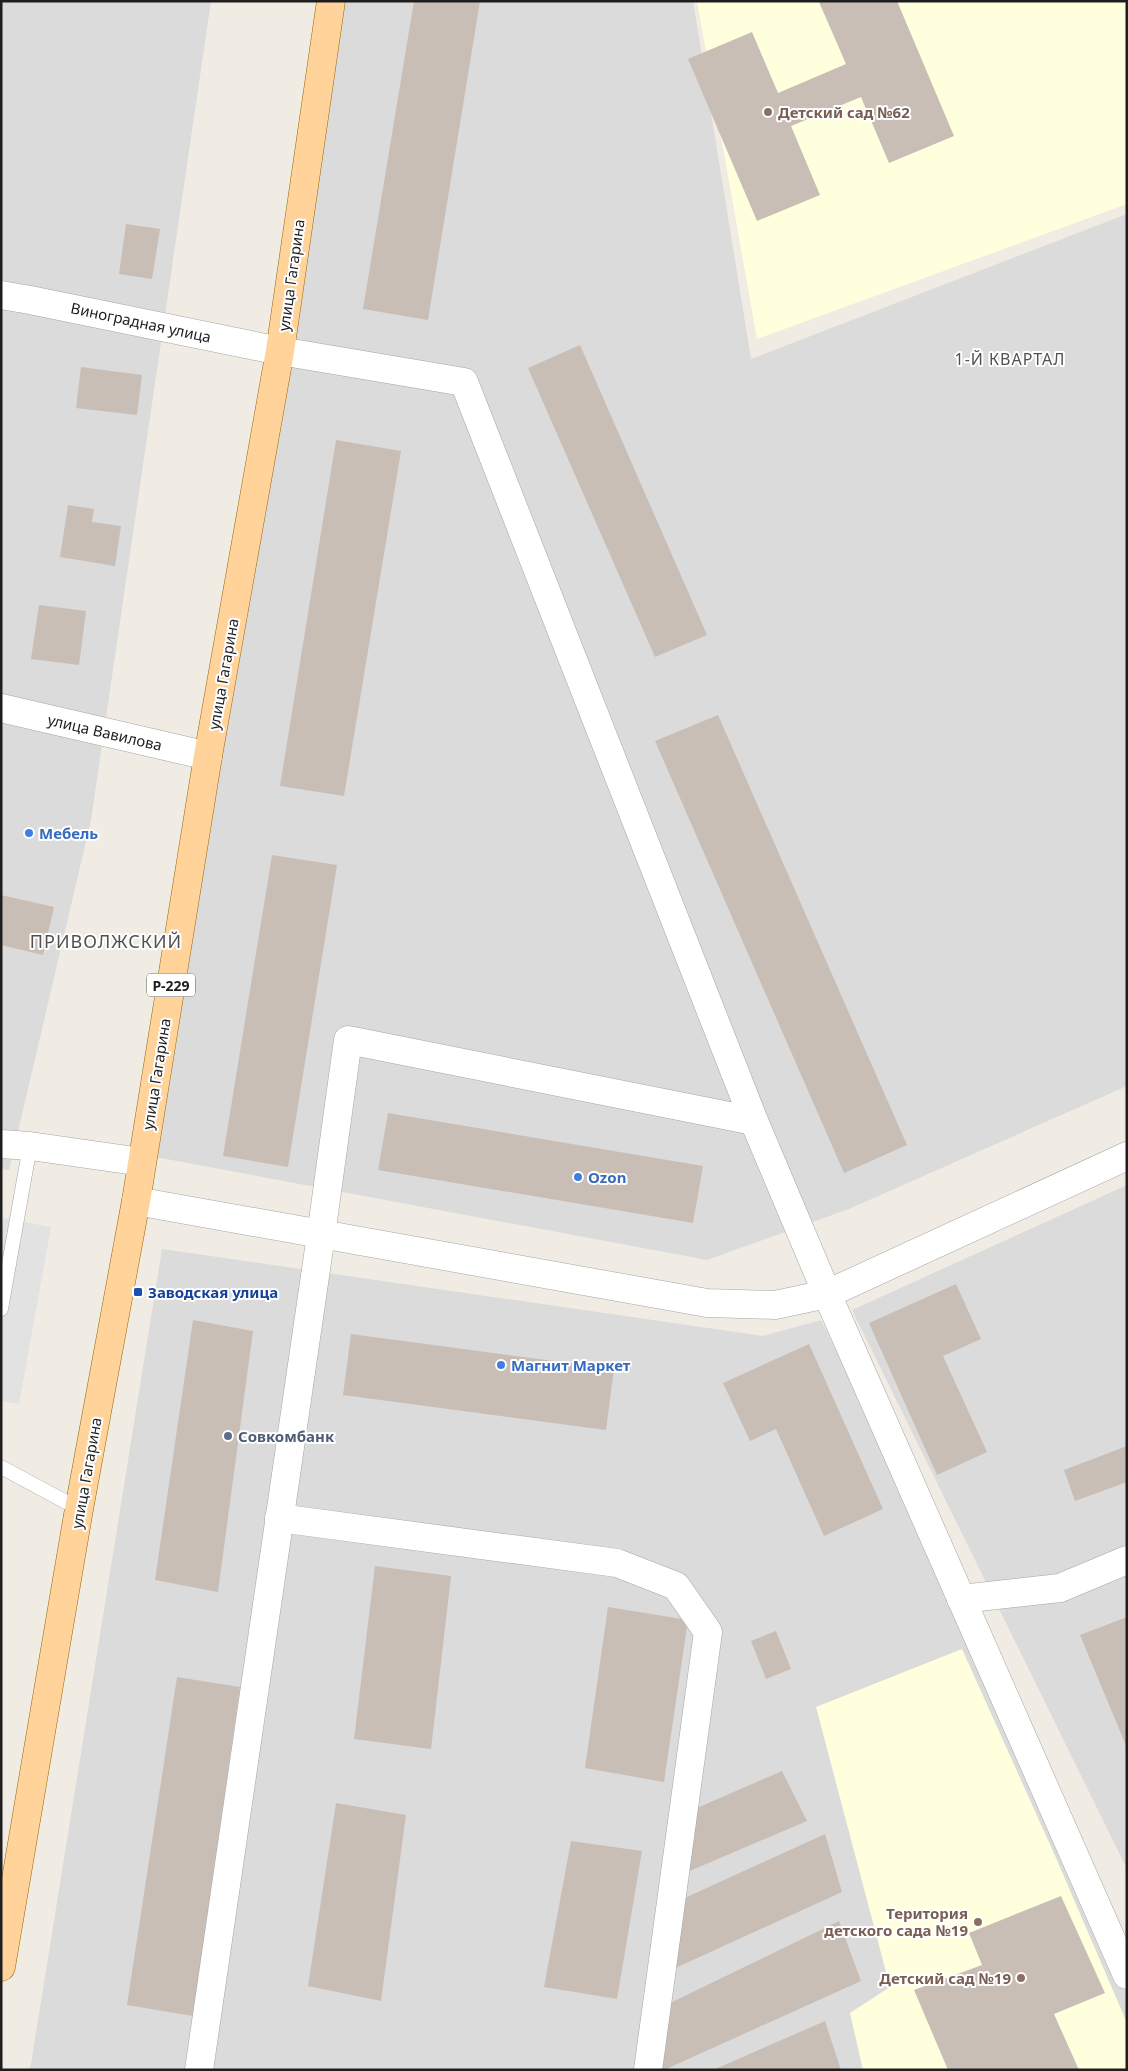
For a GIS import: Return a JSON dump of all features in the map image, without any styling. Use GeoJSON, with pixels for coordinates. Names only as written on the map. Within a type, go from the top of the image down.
{"type":"FeatureCollection","features":[{"type":"Feature","properties":{"kind":"main road","name":"улица Гагарина"},"geometry":{"type":"LineString","coordinates":[[1,1967],[79,1509],[136,1201],[208,756],[280,351],[331,1]]}},
{"type":"Feature","properties":{"kind":"street","name":"Виноградная улица"},"geometry":{"type":"LineString","coordinates":[[1,296],[30,300],[280,351],[464,382],[754,1121]]}},
{"type":"Feature","properties":{"kind":"street","name":"улица Вавилова"},"geometry":{"type":"LineString","coordinates":[[1,708],[208,756]]}},
{"type":"Feature","properties":{"kind":"street"},"geometry":{"type":"LineString","coordinates":[[199,2070],[348,1040],[754,1121],[827,1294],[1127,1975]]}},
{"type":"Feature","properties":{"kind":"street"},"geometry":{"type":"LineString","coordinates":[[1,1144],[30,1146],[142,1162]]}},
{"type":"Feature","properties":{"kind":"street"},"geometry":{"type":"LineString","coordinates":[[136,1201],[707,1303],[775,1305],[827,1294],[1127,1156]]}},
{"type":"Feature","properties":{"kind":"street"},"geometry":{"type":"LineString","coordinates":[[279,1518],[617,1563],[676,1586],[708,1632],[648,2070]]}},
{"type":"Feature","properties":{"kind":"street"},"geometry":{"type":"LineString","coordinates":[[961,1599],[1060,1588],[1127,1560]]}},
{"type":"Feature","properties":{"kind":"lane"},"geometry":{"type":"LineString","coordinates":[[1,1309],[30,1146]]}},
{"type":"Feature","properties":{"kind":"lane"},"geometry":{"type":"LineString","coordinates":[[1,1466],[79,1509]]}},
{"type":"Feature","properties":{"kind":"shaded area"},"geometry":{"type":"Polygon","coordinates":[[[1,1],[211,1],[91,820],[9,1170],[1,1169],[1,1]]]}},
{"type":"Feature","properties":{"kind":"shaded area"},"geometry":{"type":"Polygon","coordinates":[[[341,1],[693,1],[751,359],[1127,214],[1127,1086],[849,1209],[707,1260],[150,1156],[341,1]]]}},
{"type":"Feature","properties":{"kind":"shaded area"},"geometry":{"type":"Polygon","coordinates":[[[697,1],[1127,1],[1127,204],[757,339],[697,1]]]}},
{"type":"Feature","properties":{"kind":"shaded area"},"geometry":{"type":"Polygon","coordinates":[[[1127,1185],[1127,1869],[852,1310],[1127,1185]]]}},
{"type":"Feature","properties":{"kind":"shaded area"},"geometry":{"type":"Polygon","coordinates":[[[1,1218],[51,1227],[19,1404],[1,1401],[1,1218]]]}},
{"type":"Feature","properties":{"kind":"shaded area"},"geometry":{"type":"Polygon","coordinates":[[[162,1249],[763,1336],[821,1320],[1127,1946],[1127,2070],[30,2070],[162,1249]]]}},
{"type":"Feature","properties":{"kind":"shaded area","name":"Територия детского сада №19"},"geometry":{"type":"Polygon","coordinates":[[[962,1649],[1056,1858],[1127,2023],[1127,2070],[863,2070],[850,2013],[890,1987],[816,1707],[962,1649]]]}},
{"type":"Feature","properties":{"kind":"building"},"geometry":{"type":"Polygon","coordinates":[[[414,1],[480,1],[428,320],[363,309],[414,1]]]}},
{"type":"Feature","properties":{"kind":"building","name":"Детский сад №62"},"geometry":{"type":"Polygon","coordinates":[[[897,1],[954,136],[889,163],[861,97],[791,126],[820,195],[757,221],[688,59],[752,32],[778,93],[846,64],[819,2],[897,1]]]}},
{"type":"Feature","properties":{"kind":"building"},"geometry":{"type":"Polygon","coordinates":[[[126,224],[160,229],[152,279],[119,274],[126,224]]]}},
{"type":"Feature","properties":{"kind":"building"},"geometry":{"type":"Polygon","coordinates":[[[580,345],[707,635],[655,657],[528,368],[580,345]]]}},
{"type":"Feature","properties":{"kind":"building"},"geometry":{"type":"Polygon","coordinates":[[[81,367],[142,375],[137,415],[76,408],[81,367]]]}},
{"type":"Feature","properties":{"kind":"building"},"geometry":{"type":"Polygon","coordinates":[[[336,440],[401,451],[344,796],[280,786],[336,440]]]}},
{"type":"Feature","properties":{"kind":"building"},"geometry":{"type":"Polygon","coordinates":[[[68,505],[94,509],[92,522],[121,526],[115,566],[60,557],[68,505]]]}},
{"type":"Feature","properties":{"kind":"building"},"geometry":{"type":"Polygon","coordinates":[[[39,605],[86,611],[79,665],[31,659],[39,605]]]}},
{"type":"Feature","properties":{"kind":"building"},"geometry":{"type":"Polygon","coordinates":[[[718,715],[907,1145],[844,1173],[655,741],[718,715]]]}},
{"type":"Feature","properties":{"kind":"building"},"geometry":{"type":"Polygon","coordinates":[[[272,855],[337,865],[288,1167],[223,1156],[272,855]]]}},
{"type":"Feature","properties":{"kind":"building"},"geometry":{"type":"Polygon","coordinates":[[[1,895],[54,907],[43,955],[1,945],[1,895]]]}},
{"type":"Feature","properties":{"kind":"building"},"geometry":{"type":"Polygon","coordinates":[[[388,1113],[703,1166],[693,1223],[378,1170],[388,1113]]]}},
{"type":"Feature","properties":{"kind":"building"},"geometry":{"type":"Polygon","coordinates":[[[956,1284],[981,1339],[943,1356],[987,1452],[937,1475],[869,1323],[956,1284]]]}},
{"type":"Feature","properties":{"kind":"building"},"geometry":{"type":"Polygon","coordinates":[[[193,1320],[253,1331],[218,1592],[155,1580],[193,1320]]]}},
{"type":"Feature","properties":{"kind":"building"},"geometry":{"type":"Polygon","coordinates":[[[351,1334],[614,1369],[606,1430],[343,1395],[351,1334]]]}},
{"type":"Feature","properties":{"kind":"building"},"geometry":{"type":"Polygon","coordinates":[[[809,1344],[883,1509],[824,1536],[776,1429],[750,1441],[723,1383],[809,1344]]]}},
{"type":"Feature","properties":{"kind":"building"},"geometry":{"type":"Polygon","coordinates":[[[1127,1446],[1127,1482],[1075,1501],[1064,1470],[1127,1446]]]}},
{"type":"Feature","properties":{"kind":"building"},"geometry":{"type":"Polygon","coordinates":[[[375,1566],[451,1576],[431,1749],[354,1739],[375,1566]]]}},
{"type":"Feature","properties":{"kind":"building"},"geometry":{"type":"Polygon","coordinates":[[[608,1607],[688,1620],[664,1782],[585,1768],[608,1607]]]}},
{"type":"Feature","properties":{"kind":"building"},"geometry":{"type":"Polygon","coordinates":[[[1127,1617],[1127,1748],[1080,1635],[1127,1617]]]}},
{"type":"Feature","properties":{"kind":"building"},"geometry":{"type":"Polygon","coordinates":[[[776,1631],[791,1669],[766,1679],[751,1641],[776,1631]]]}},
{"type":"Feature","properties":{"kind":"building"},"geometry":{"type":"Polygon","coordinates":[[[177,1677],[240,1687],[193,2016],[127,2005],[177,1677]]]}},
{"type":"Feature","properties":{"kind":"building"},"geometry":{"type":"Polygon","coordinates":[[[782,1771],[807,1821],[678,1876],[688,1812],[782,1771]]]}},
{"type":"Feature","properties":{"kind":"building"},"geometry":{"type":"Polygon","coordinates":[[[336,1803],[406,1815],[381,2001],[308,1986],[336,1803]]]}},
{"type":"Feature","properties":{"kind":"building"},"geometry":{"type":"Polygon","coordinates":[[[825,1834],[842,1892],[669,1971],[676,1902],[825,1834]]]}},
{"type":"Feature","properties":{"kind":"building"},"geometry":{"type":"Polygon","coordinates":[[[571,1841],[642,1851],[617,1999],[544,1987],[571,1841]]]}},
{"type":"Feature","properties":{"kind":"building","name":"Детский сад №19"},"geometry":{"type":"Polygon","coordinates":[[[1061,1896],[1105,1993],[1054,2014],[1079,2070],[948,2070],[914,1990],[982,1965],[969,1933],[1061,1896]]]}},
{"type":"Feature","properties":{"kind":"building"},"geometry":{"type":"Polygon","coordinates":[[[839,1921],[861,1981],[664,2070],[656,2070],[666,2005],[839,1921]]]}},
{"type":"Feature","properties":{"kind":"building"},"geometry":{"type":"Polygon","coordinates":[[[825,2021],[841,2070],[713,2070],[825,2021]]]}},
{"type":"Feature","properties":{"kind":"place","name":"Детский сад №62"},"geometry":{"type":"Point","coordinates":[768,112]}},
{"type":"Feature","properties":{"kind":"place","name":"Мебель"},"geometry":{"type":"Point","coordinates":[29,833]}},
{"type":"Feature","properties":{"kind":"place","name":"Ozon"},"geometry":{"type":"Point","coordinates":[578,1177]}},
{"type":"Feature","properties":{"kind":"place","name":"Заводская улица"},"geometry":{"type":"Point","coordinates":[138,1292]}},
{"type":"Feature","properties":{"kind":"place","name":"Магнит Маркет"},"geometry":{"type":"Point","coordinates":[501,1365]}},
{"type":"Feature","properties":{"kind":"place","name":"Совкомбанк"},"geometry":{"type":"Point","coordinates":[228,1436]}},
{"type":"Feature","properties":{"kind":"place","name":"Територия детского сада №19"},"geometry":{"type":"Point","coordinates":[978,1922]}},
{"type":"Feature","properties":{"kind":"place","name":"Детский сад №19"},"geometry":{"type":"Point","coordinates":[1021,1978]}},
{"type":"Feature","properties":{"kind":"district","name":"1-Й КВАРТАЛ"},"geometry":{"type":"Point","coordinates":[1010,359]}},
{"type":"Feature","properties":{"kind":"district","name":"ПРИВОЛЖСКИЙ"},"geometry":{"type":"Point","coordinates":[106,941]}}]}
